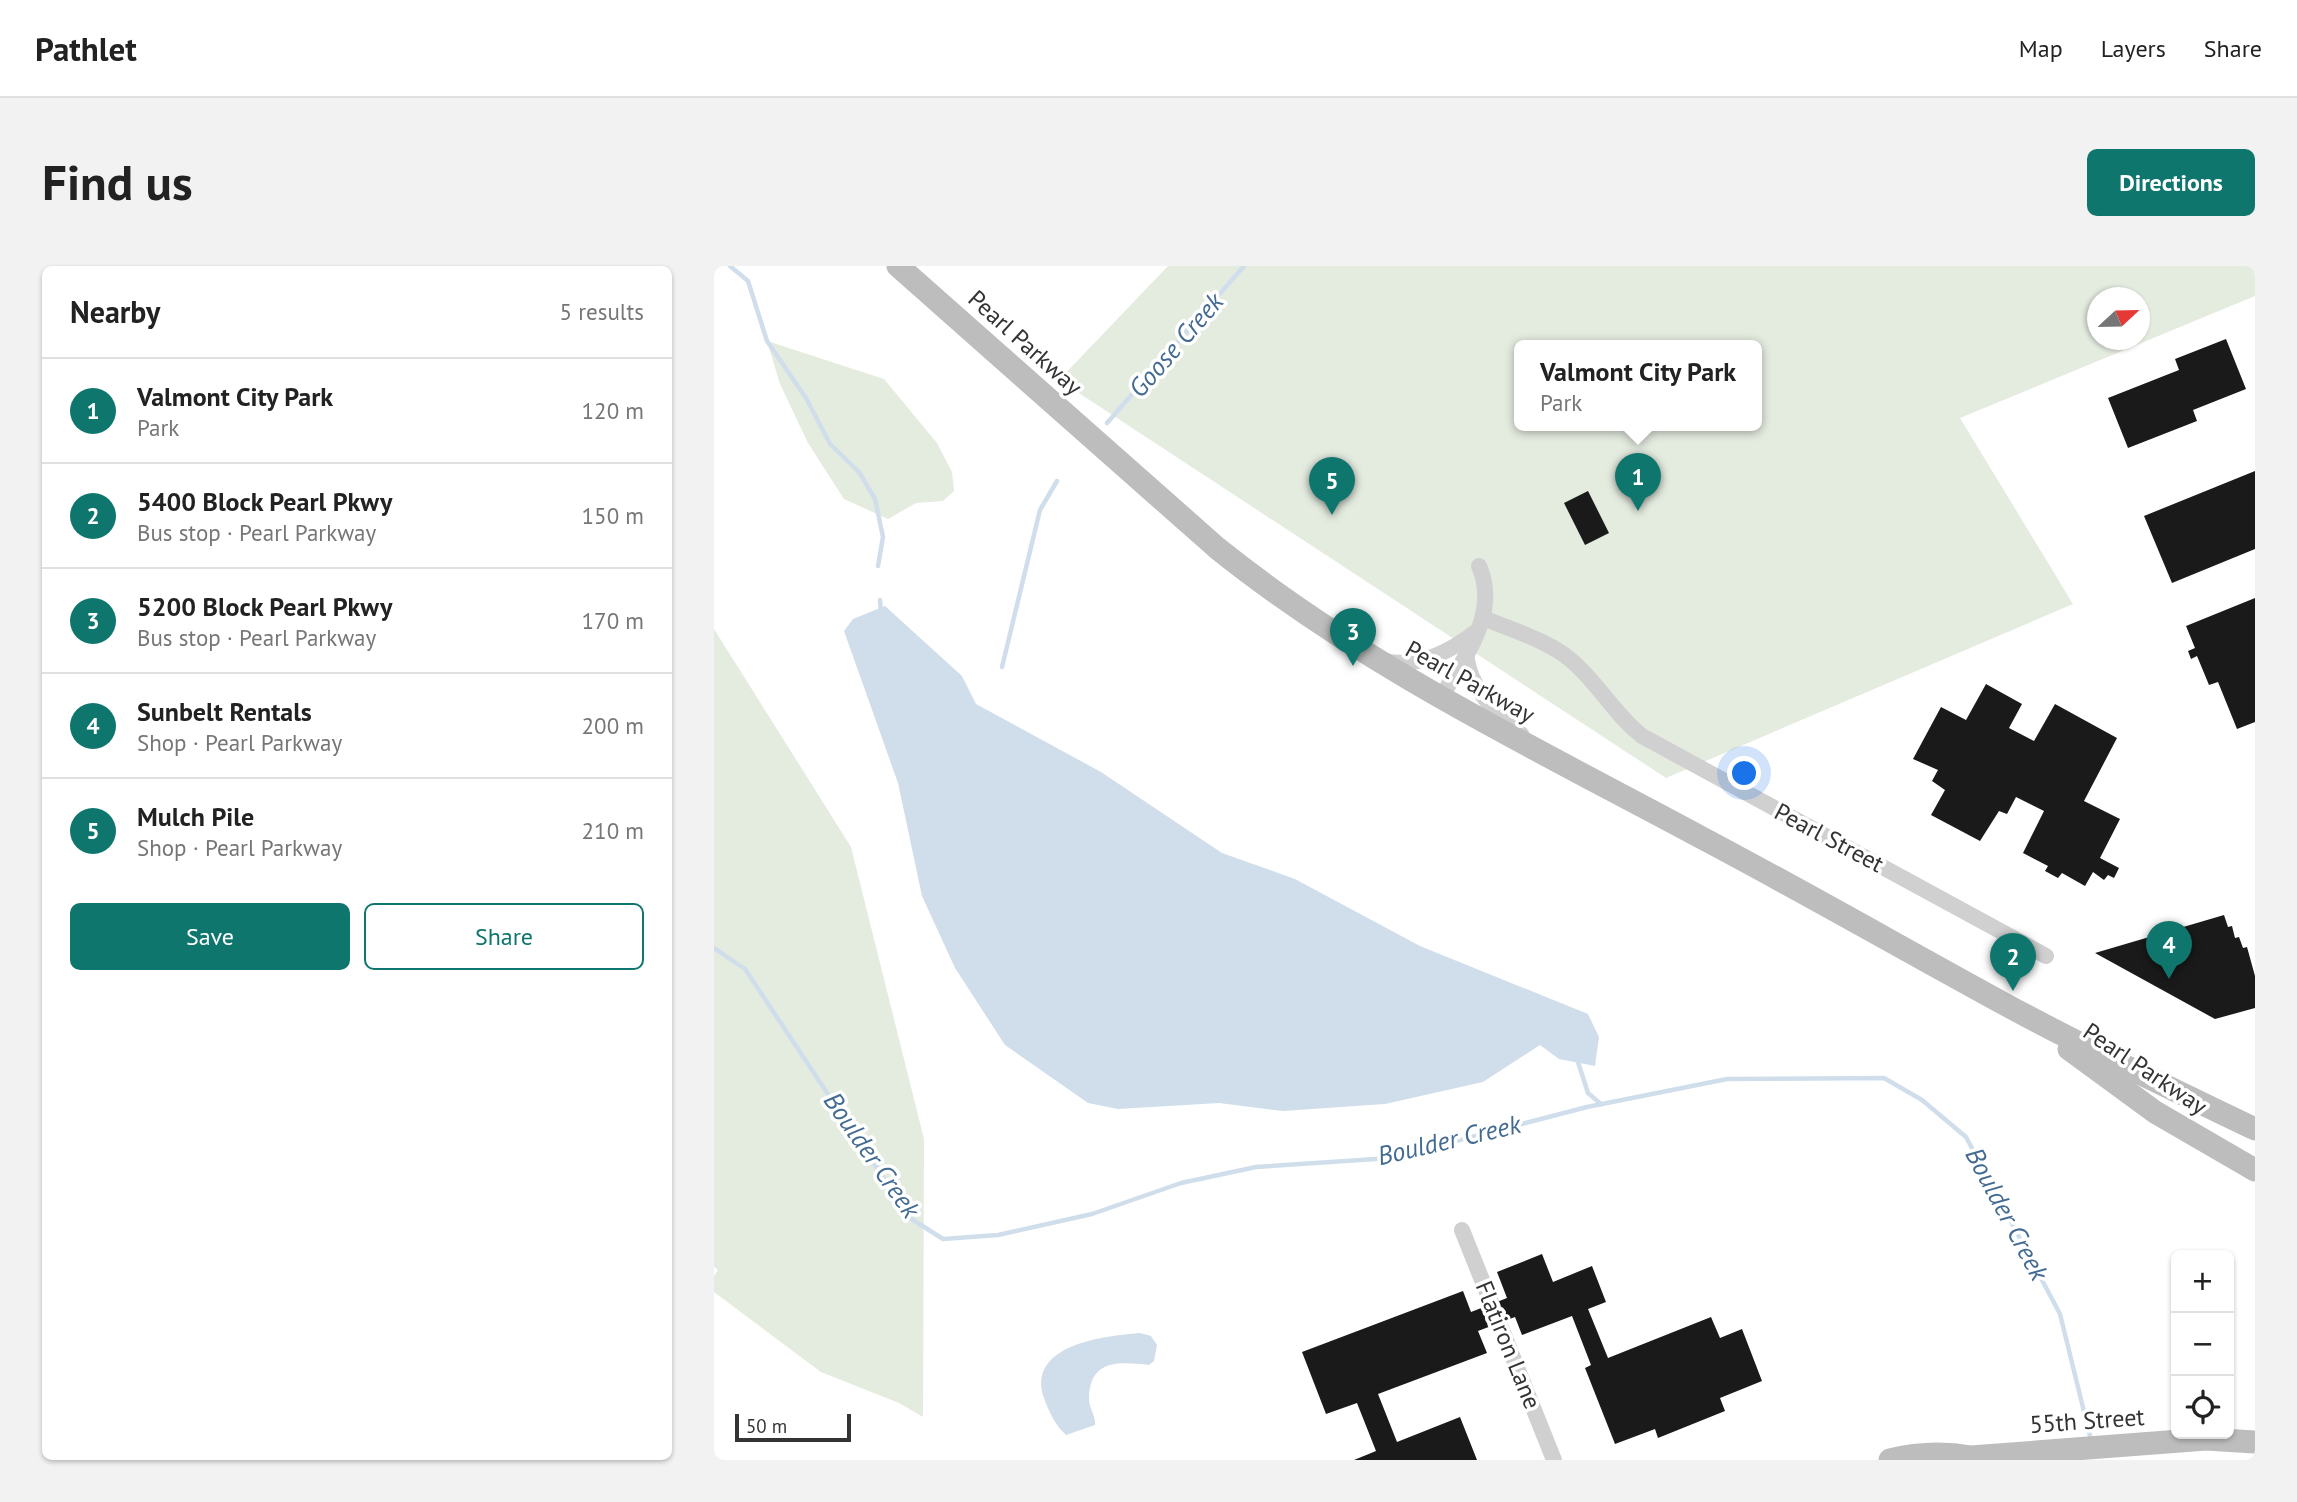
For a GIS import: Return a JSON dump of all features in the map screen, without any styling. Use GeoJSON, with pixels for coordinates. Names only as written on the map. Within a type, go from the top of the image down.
{"type":"FeatureCollection","features":[{"type":"Feature","properties":{"kind":"main road","name":"Pearl Parkway"},"geometry":{"type":"LineString","coordinates":[[898,266],[1217,548],[1263,585],[1375,659],[1441,698],[1886,936],[2009,1007],[2255,1129]]}},
{"type":"Feature","properties":{"kind":"main road","name":"Pearl Parkway"},"geometry":{"type":"LineString","coordinates":[[2009,1007],[2155,1112],[2255,1170]]}},
{"type":"Feature","properties":{"kind":"main road","name":"55th Street"},"geometry":{"type":"LineString","coordinates":[[2234,1432],[2255,1427]]}},
{"type":"Feature","properties":{"kind":"main road","name":"55th Street"},"geometry":{"type":"LineString","coordinates":[[1890,1460],[1930,1453],[1968,1459],[2052,1449],[2206,1439],[2255,1442]]}},
{"type":"Feature","properties":{"kind":"street"},"geometry":{"type":"LineString","coordinates":[[1441,698],[1481,624],[1487,591],[1479,566]]}},
{"type":"Feature","properties":{"kind":"street"},"geometry":{"type":"LineString","coordinates":[[1375,659],[1400,663],[1424,660],[1460,644],[1481,624]]}},
{"type":"Feature","properties":{"kind":"street","name":"Pearl Street"},"geometry":{"type":"LineString","coordinates":[[1481,624],[1567,657],[1617,714],[1642,736],[2046,956]]}},
{"type":"Feature","properties":{"kind":"street"},"geometry":{"type":"LineString","coordinates":[[1466,654],[1472,681],[1483,698],[1539,750]]}},
{"type":"Feature","properties":{"kind":"street","name":"Flatiron Lane"},"geometry":{"type":"LineString","coordinates":[[1462,1230],[1554,1460]]}},
{"type":"Feature","properties":{"kind":"shaded area"},"geometry":{"type":"Polygon","coordinates":[[[1168,266],[2255,266],[2255,296],[2150,339],[2150,287],[2087,287],[2087,350],[2124,350],[1960,418],[2073,604],[1666,778],[1059,380],[1168,266]]]}},
{"type":"Feature","properties":{"kind":"shaded area"},"geometry":{"type":"Polygon","coordinates":[[[767,341],[884,379],[937,443],[952,472],[954,491],[943,501],[916,503],[888,519],[844,499],[808,443],[780,384],[767,341]]]}},
{"type":"Feature","properties":{"kind":"shaded area"},"geometry":{"type":"Polygon","coordinates":[[[714,629],[851,847],[924,1139],[923,1417],[899,1403],[821,1372],[714,1292],[714,1276],[718,1270],[714,1267],[714,629]]]}},
{"type":"Feature","properties":{"kind":"water"},"geometry":{"type":"Polygon","coordinates":[[[885,606],[962,676],[976,704],[1101,772],[1222,853],[1295,879],[1420,946],[1588,1014],[1599,1037],[1595,1066],[1559,1059],[1540,1045],[1483,1082],[1385,1104],[1283,1111],[1219,1103],[1118,1109],[1088,1103],[1005,1045],[955,968],[922,896],[898,783],[844,631],[853,619],[885,606]]]}},
{"type":"Feature","properties":{"kind":"water"},"geometry":{"type":"Polygon","coordinates":[[[1140,1333],[1151,1336],[1157,1345],[1154,1361],[1149,1365],[1128,1363],[1101,1369],[1090,1386],[1089,1399],[1095,1425],[1066,1435],[1053,1418],[1044,1398],[1041,1380],[1046,1366],[1057,1355],[1071,1347],[1107,1337],[1140,1333]]]}},
{"type":"Feature","properties":{"kind":"building"},"geometry":{"type":"Polygon","coordinates":[[[2226,339],[2246,389],[2193,410],[2197,421],[2128,448],[2108,398],[2179,370],[2175,359],[2226,339]]]}},
{"type":"Feature","properties":{"kind":"building"},"geometry":{"type":"Polygon","coordinates":[[[2255,471],[2255,549],[2172,583],[2144,516],[2255,471]]]}},
{"type":"Feature","properties":{"kind":"building"},"geometry":{"type":"Polygon","coordinates":[[[1588,491],[1609,533],[1585,545],[1564,503],[1588,491]]]}},
{"type":"Feature","properties":{"kind":"building"},"geometry":{"type":"Polygon","coordinates":[[[2255,598],[2255,722],[2237,729],[2218,682],[2209,685],[2197,656],[2191,659],[2188,651],[2195,648],[2186,626],[2255,598]]]}},
{"type":"Feature","properties":{"kind":"building"},"geometry":{"type":"Polygon","coordinates":[[[1986,684],[2022,704],[2009,728],[2034,741],[2055,704],[2117,738],[2084,801],[2120,819],[2100,858],[2119,868],[2114,878],[2108,875],[2104,880],[2093,872],[2085,886],[2062,873],[2058,878],[2045,871],[2048,866],[2023,853],[2044,811],[2016,797],[2007,814],[1999,811],[1980,841],[1931,815],[1945,790],[1932,781],[1938,770],[1913,759],[1941,707],[1966,720],[1986,684]]]}},
{"type":"Feature","properties":{"kind":"building"},"geometry":{"type":"Polygon","coordinates":[[[2224,915],[2228,927],[2232,926],[2235,938],[2239,937],[2243,948],[2247,947],[2255,976],[2255,1008],[2215,1019],[2095,953],[2224,915]]]}},
{"type":"Feature","properties":{"kind":"building"},"geometry":{"type":"Polygon","coordinates":[[[1542,1254],[1553,1282],[1592,1266],[1606,1302],[1588,1309],[1608,1358],[1711,1317],[1720,1338],[1742,1329],[1762,1381],[1720,1398],[1725,1411],[1658,1438],[1655,1429],[1615,1444],[1585,1368],[1591,1365],[1572,1316],[1522,1335],[1515,1317],[1478,1331],[1487,1353],[1378,1394],[1397,1442],[1460,1417],[1477,1460],[1354,1460],[1376,1451],[1357,1403],[1326,1414],[1302,1352],[1463,1291],[1471,1312],[1507,1298],[1497,1272],[1542,1254]]]}},
{"type":"Feature","properties":{"kind":"waterway"},"geometry":{"type":"LineString","coordinates":[[730,266],[748,281],[767,341],[806,398],[830,444],[859,472],[875,499],[883,537],[878,566]]}},
{"type":"Feature","properties":{"kind":"waterway","name":"Goose Creek"},"geometry":{"type":"LineString","coordinates":[[1107,423],[1244,266]]}},
{"type":"Feature","properties":{"kind":"waterway","name":"Goose Creek"},"geometry":{"type":"LineString","coordinates":[[1002,667],[1040,510],[1057,481]]}},
{"type":"Feature","properties":{"kind":"waterway"},"geometry":{"type":"LineString","coordinates":[[880,600],[881,613]]}},
{"type":"Feature","properties":{"kind":"waterway","name":"Boulder Creek"},"geometry":{"type":"LineString","coordinates":[[714,948],[745,969],[910,1218],[943,1239],[998,1235],[1092,1214],[1181,1183],[1256,1167],[1391,1158],[1587,1107],[1727,1079],[1884,1078],[1922,1100],[1966,1137],[2060,1314],[2091,1440]]}},
{"type":"Feature","properties":{"kind":"waterway"},"geometry":{"type":"LineString","coordinates":[[1577,1059],[1588,1093],[1601,1104]]}},
{"type":"Feature","properties":{"kind":"place","name":"Valmont City Park"},"geometry":{"type":"Point","coordinates":[1638,511]}},
{"type":"Feature","properties":{"kind":"place","name":"Mulch Pile"},"geometry":{"type":"Point","coordinates":[1332,515]}},
{"type":"Feature","properties":{"kind":"place","name":"5200 Block Pearl Pkwy"},"geometry":{"type":"Point","coordinates":[1353,666]}},
{"type":"Feature","properties":{"kind":"place","name":"Sunbelt Rentals"},"geometry":{"type":"Point","coordinates":[2169,979]}},
{"type":"Feature","properties":{"kind":"place","name":"5400 Block Pearl Pkwy"},"geometry":{"type":"Point","coordinates":[2013,991]}}]}
